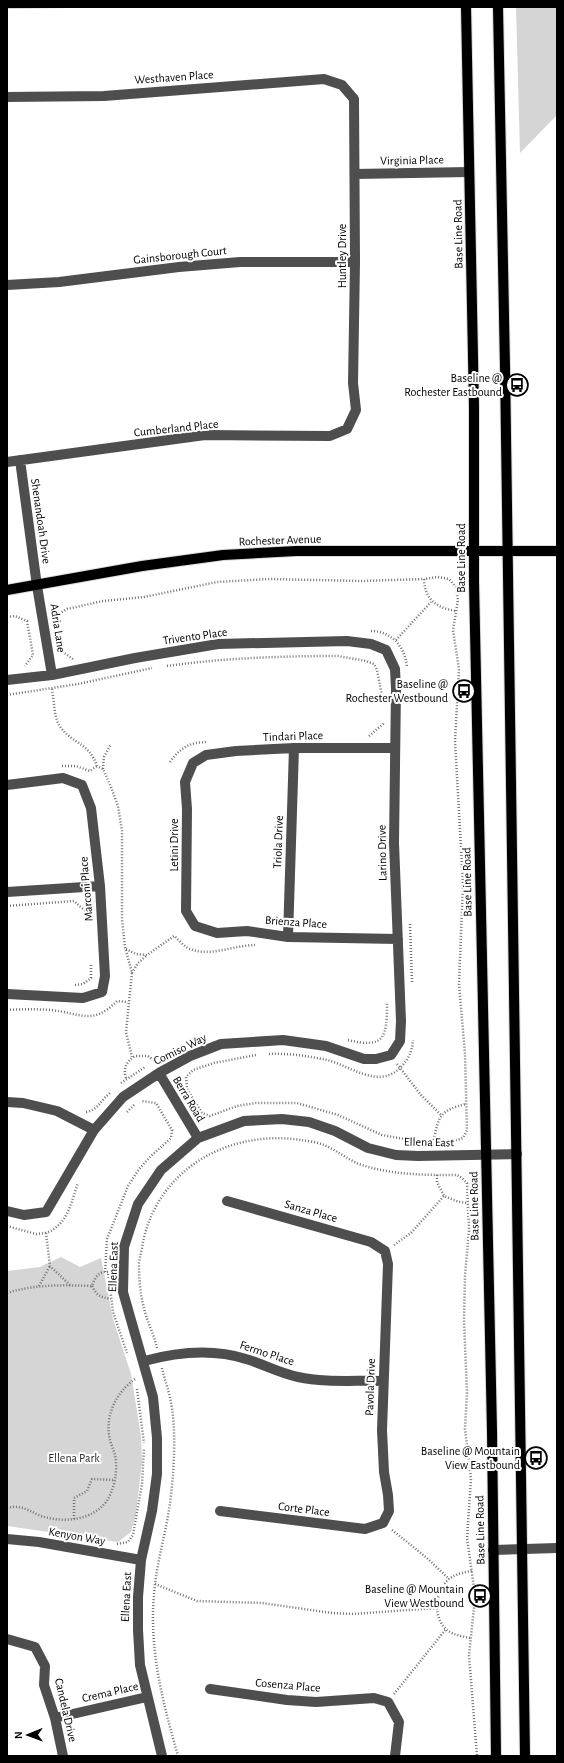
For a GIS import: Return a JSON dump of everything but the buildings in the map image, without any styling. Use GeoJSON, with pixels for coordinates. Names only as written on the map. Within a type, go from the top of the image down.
{"type":"FeatureCollection","features":[{"type":"Feature","properties":{"kind":"main road","name":"Base Line Road"},"geometry":{"type":"LineString","coordinates":[[466,7],[474,406],[474,552],[492,1431],[496,1756]]}},
{"type":"Feature","properties":{"kind":"main road"},"geometry":{"type":"LineString","coordinates":[[498,7],[517,1154],[525,1756]]}},
{"type":"Feature","properties":{"kind":"main road","name":"Rochester Avenue"},"geometry":{"type":"LineString","coordinates":[[7,590],[38,586],[142,566],[223,555],[296,551],[557,551]]}},
{"type":"Feature","properties":{"kind":"street","name":"Westhaven Place"},"geometry":{"type":"LineString","coordinates":[[7,97],[104,96],[324,79],[342,85]]}},
{"type":"Feature","properties":{"kind":"street","name":"Huntley Drive"},"geometry":{"type":"LineString","coordinates":[[342,85],[354,99],[353,136],[355,174],[355,262],[353,383],[356,410],[348,430]]}},
{"type":"Feature","properties":{"kind":"street","name":"Virginia Place"},"geometry":{"type":"LineString","coordinates":[[355,174],[469,172]]}},
{"type":"Feature","properties":{"kind":"street","name":"Gainsborough Court"},"geometry":{"type":"LineString","coordinates":[[7,285],[59,282],[180,267],[240,262],[355,262]]}},
{"type":"Feature","properties":{"kind":"street","name":"Cumberland Place"},"geometry":{"type":"LineString","coordinates":[[7,462],[205,436],[330,436],[348,430]]}},
{"type":"Feature","properties":{"kind":"street","name":"Shenandoah Drive"},"geometry":{"type":"LineString","coordinates":[[20,460],[38,586]]}},
{"type":"Feature","properties":{"kind":"street","name":"Adria Lane"},"geometry":{"type":"LineString","coordinates":[[38,586],[52,675]]}},
{"type":"Feature","properties":{"kind":"street","name":"Trivento Place"},"geometry":{"type":"LineString","coordinates":[[7,680],[52,675],[135,658],[218,644],[347,641],[371,644],[386,650]]}},
{"type":"Feature","properties":{"kind":"street","name":"Larino Drive"},"geometry":{"type":"LineString","coordinates":[[386,650],[395,669],[396,689],[394,844],[401,1020],[400,1040],[391,1055]]}},
{"type":"Feature","properties":{"kind":"street","name":"Tindari Place"},"geometry":{"type":"LineString","coordinates":[[193,763],[206,755],[236,751],[294,748],[395,748]]}},
{"type":"Feature","properties":{"kind":"street","name":"Triola Drive"},"geometry":{"type":"LineString","coordinates":[[288,937],[294,748]]}},
{"type":"Feature","properties":{"kind":"street","name":"Letini Drive"},"geometry":{"type":"LineString","coordinates":[[193,763],[185,782],[187,832],[186,911],[194,926]]}},
{"type":"Feature","properties":{"kind":"street","name":"Marconi Place"},"geometry":{"type":"LineString","coordinates":[[7,785],[63,778],[82,785],[91,808],[100,886],[106,976],[102,992],[83,998],[7,994]]}},
{"type":"Feature","properties":{"kind":"street"},"geometry":{"type":"LineString","coordinates":[[7,892],[100,886]]}},
{"type":"Feature","properties":{"kind":"street","name":"Brienza Place"},"geometry":{"type":"LineString","coordinates":[[194,926],[217,933],[247,931],[288,937],[398,939]]}},
{"type":"Feature","properties":{"kind":"street","name":"Comiso Way"},"geometry":{"type":"LineString","coordinates":[[7,1211],[24,1215],[46,1212],[94,1130],[123,1097],[159,1073],[190,1056],[221,1044],[283,1040],[326,1046],[364,1059],[376,1059],[391,1055]]}},
{"type":"Feature","properties":{"kind":"street","name":"Berra Road"},"geometry":{"type":"LineString","coordinates":[[159,1073],[198,1138]]}},
{"type":"Feature","properties":{"kind":"street"},"geometry":{"type":"LineString","coordinates":[[7,1102],[23,1103],[57,1111],[94,1130]]}},
{"type":"Feature","properties":{"kind":"street","name":"Ellena East"},"geometry":{"type":"LineString","coordinates":[[162,1756],[140,1665],[138,1630],[138,1597],[141,1560],[152,1511],[157,1466],[157,1438],[153,1397],[144,1361],[123,1292],[124,1247],[138,1204],[161,1170],[198,1138],[244,1121],[282,1119],[309,1122],[335,1131],[368,1148],[396,1155],[517,1154]]}},
{"type":"Feature","properties":{"kind":"street","name":"Sanza Place"},"geometry":{"type":"LineString","coordinates":[[227,1201],[371,1242],[385,1250]]}},
{"type":"Feature","properties":{"kind":"street","name":"Pavola Drive"},"geometry":{"type":"LineString","coordinates":[[384,1523],[389,1512],[384,1472],[382,1430],[388,1264],[385,1250]]}},
{"type":"Feature","properties":{"kind":"street","name":"Fermo Place"},"geometry":{"type":"LineString","coordinates":[[144,1361],[190,1352],[221,1353],[246,1359],[268,1368],[298,1377],[323,1380],[383,1381]]}},
{"type":"Feature","properties":{"kind":"street","name":"Corte Place"},"geometry":{"type":"LineString","coordinates":[[220,1510],[365,1530],[384,1523]]}},
{"type":"Feature","properties":{"kind":"street","name":"Kenyon Way"},"geometry":{"type":"LineString","coordinates":[[7,1539],[39,1542],[141,1560]]}},
{"type":"Feature","properties":{"kind":"street"},"geometry":{"type":"LineString","coordinates":[[493,1550],[557,1548]]}},
{"type":"Feature","properties":{"kind":"street","name":"Candela Drive"},"geometry":{"type":"LineString","coordinates":[[7,1639],[35,1647],[44,1666],[44,1685],[55,1718],[63,1756]]}},
{"type":"Feature","properties":{"kind":"street","name":"Cosenza Place"},"geometry":{"type":"LineString","coordinates":[[210,1689],[287,1700],[316,1702],[374,1698],[388,1702]]}},
{"type":"Feature","properties":{"kind":"street","name":"Crema Place"},"geometry":{"type":"LineString","coordinates":[[55,1718],[147,1697]]}},
{"type":"Feature","properties":{"kind":"street"},"geometry":{"type":"LineString","coordinates":[[388,1702],[398,1722],[396,1756]]}},
{"type":"Feature","properties":{"kind":"path"},"geometry":{"type":"LineString","coordinates":[[74,659],[63,652],[58,620],[59,614],[67,608],[102,601],[151,596],[217,582],[269,579],[362,581],[424,579],[438,577],[449,579],[456,587],[458,600],[453,630],[459,670],[456,749],[463,884],[459,984],[465,1054],[466,1130],[463,1138],[457,1140],[416,1141],[382,1135],[338,1115],[297,1103],[256,1103],[237,1106],[210,1116],[202,1113],[187,1089],[186,1077],[193,1070],[233,1058],[260,1054]]}},
{"type":"Feature","properties":{"kind":"path"},"geometry":{"type":"LineString","coordinates":[[424,579],[427,594],[431,602],[440,607],[455,611]]}},
{"type":"Feature","properties":{"kind":"path"},"geometry":{"type":"LineString","coordinates":[[374,664],[431,602]]}},
{"type":"Feature","properties":{"kind":"path"},"geometry":{"type":"LineString","coordinates":[[7,617],[15,616],[27,620],[33,655],[25,667],[19,667]]}},
{"type":"Feature","properties":{"kind":"path"},"geometry":{"type":"LineString","coordinates":[[368,631],[384,633],[395,640],[403,649],[408,669]]}},
{"type":"Feature","properties":{"kind":"path"},"geometry":{"type":"LineString","coordinates":[[165,666],[211,660],[280,656],[338,656],[366,660],[374,664],[377,670],[381,685],[383,708]]}},
{"type":"Feature","properties":{"kind":"path"},"geometry":{"type":"LineString","coordinates":[[7,694],[72,685],[158,667]]}},
{"type":"Feature","properties":{"kind":"path"},"geometry":{"type":"LineString","coordinates":[[368,737],[383,724],[383,720]]}},
{"type":"Feature","properties":{"kind":"path"},"geometry":{"type":"LineString","coordinates":[[170,762],[178,752],[187,745],[198,742],[210,742]]}},
{"type":"Feature","properties":{"kind":"path"},"geometry":{"type":"LineString","coordinates":[[102,769],[104,757],[111,744]]}},
{"type":"Feature","properties":{"kind":"path"},"geometry":{"type":"LineString","coordinates":[[7,906],[74,901],[90,914],[90,922]]}},
{"type":"Feature","properties":{"kind":"path"},"geometry":{"type":"LineString","coordinates":[[410,920],[412,987]]}},
{"type":"Feature","properties":{"kind":"path"},"geometry":{"type":"LineString","coordinates":[[132,973],[138,963],[147,955],[174,936],[186,946],[200,952],[244,945],[259,945]]}},
{"type":"Feature","properties":{"kind":"path"},"geometry":{"type":"LineString","coordinates":[[126,949],[136,954],[147,955]]}},
{"type":"Feature","properties":{"kind":"path"},"geometry":{"type":"LineString","coordinates":[[68,985],[83,984],[91,978],[91,958]]}},
{"type":"Feature","properties":{"kind":"path"},"geometry":{"type":"LineString","coordinates":[[344,1039],[370,1044],[380,1040],[384,1034],[388,999]]}},
{"type":"Feature","properties":{"kind":"path"},"geometry":{"type":"LineString","coordinates":[[7,1010],[53,1010],[83,1016],[92,1016],[109,1009],[118,1001],[128,1002]]}},
{"type":"Feature","properties":{"kind":"path"},"geometry":{"type":"LineString","coordinates":[[266,1054],[328,1060],[369,1076],[387,1075],[400,1068],[408,1059],[412,1050],[413,1039]]}},
{"type":"Feature","properties":{"kind":"path"},"geometry":{"type":"LineString","coordinates":[[391,1055],[420,1095],[441,1115]]}},
{"type":"Feature","properties":{"kind":"path"},"geometry":{"type":"LineString","coordinates":[[117,1086],[126,1078],[124,1071],[126,1063],[135,1056],[148,1056],[155,1061],[161,1058]]}},
{"type":"Feature","properties":{"kind":"path"},"geometry":{"type":"LineString","coordinates":[[81,1113],[92,1111],[99,1106],[102,1099],[113,1090]]}},
{"type":"Feature","properties":{"kind":"path"},"geometry":{"type":"LineString","coordinates":[[105,1272],[107,1238],[128,1186],[147,1160],[171,1138],[172,1130],[156,1102],[142,1100],[124,1115]]}},
{"type":"Feature","properties":{"kind":"path"},"geometry":{"type":"LineString","coordinates":[[434,1140],[437,1124],[441,1115],[453,1107],[466,1104]]}},
{"type":"Feature","properties":{"kind":"path"},"geometry":{"type":"LineString","coordinates":[[178,1756],[160,1688],[155,1658],[153,1626],[155,1584],[170,1503],[173,1464],[173,1425],[170,1398],[155,1337],[144,1308],[140,1285],[139,1261],[145,1232],[154,1210],[167,1190],[179,1177],[203,1158],[239,1142],[259,1138],[281,1137],[323,1145],[357,1163],[376,1169],[416,1175],[457,1175],[467,1183],[468,1231],[464,1320],[467,1393],[465,1429],[471,1480],[467,1538],[472,1571],[474,1608],[469,1655],[477,1756]]}},
{"type":"Feature","properties":{"kind":"path"},"geometry":{"type":"LineString","coordinates":[[437,1175],[437,1182],[444,1196],[459,1202],[468,1203]]}},
{"type":"Feature","properties":{"kind":"path"},"geometry":{"type":"LineString","coordinates":[[7,1226],[36,1234],[46,1233],[58,1225],[66,1217],[78,1182]]}},
{"type":"Feature","properties":{"kind":"path"},"geometry":{"type":"LineString","coordinates":[[385,1250],[411,1233],[444,1196]]}},
{"type":"Feature","properties":{"kind":"path"},"geometry":{"type":"LineString","coordinates":[[39,1286],[50,1266],[46,1233]]}},
{"type":"Feature","properties":{"kind":"path"},"geometry":{"type":"LineString","coordinates":[[50,1266],[70,1285]]}},
{"type":"Feature","properties":{"kind":"path"},"geometry":{"type":"LineString","coordinates":[[105,1272],[95,1278],[92,1286],[100,1298],[111,1299]]}},
{"type":"Feature","properties":{"kind":"path"},"geometry":{"type":"LineString","coordinates":[[105,1272],[108,1272],[111,1299],[117,1326],[127,1354]]}},
{"type":"Feature","properties":{"kind":"path"},"geometry":{"type":"LineString","coordinates":[[7,1293],[39,1286],[92,1286]]}},
{"type":"Feature","properties":{"kind":"path"},"geometry":{"type":"LineString","coordinates":[[117,1544],[128,1542],[133,1535],[142,1484],[144,1442],[141,1413],[133,1373]]}},
{"type":"Feature","properties":{"kind":"path"},"geometry":{"type":"LineString","coordinates":[[7,1508],[17,1506],[50,1518],[74,1519],[89,1515],[98,1510],[111,1494],[115,1480],[116,1462],[109,1435],[109,1416],[114,1402],[120,1393],[135,1379]]}},
{"type":"Feature","properties":{"kind":"path"},"geometry":{"type":"LineString","coordinates":[[74,1519],[74,1498],[87,1491],[92,1478],[115,1480]]}},
{"type":"Feature","properties":{"kind":"path"},"geometry":{"type":"LineString","coordinates":[[384,1523],[427,1558],[449,1579]]}},
{"type":"Feature","properties":{"kind":"path"},"geometry":{"type":"LineString","coordinates":[[470,1638],[457,1635],[446,1629],[439,1618],[436,1608],[439,1593],[449,1579],[458,1574],[472,1571]]}},
{"type":"Feature","properties":{"kind":"path"},"geometry":{"type":"LineString","coordinates":[[155,1584],[197,1600],[262,1603],[332,1613],[353,1614],[436,1608]]}},
{"type":"Feature","properties":{"kind":"path"},"geometry":{"type":"LineString","coordinates":[[388,1702],[446,1629]]}},
{"type":"Feature","properties":{"kind":"green space"},"geometry":{"type":"Polygon","coordinates":[[[7,7],[136,7],[7,9],[7,7]]]}},
{"type":"Feature","properties":{"kind":"green space"},"geometry":{"type":"Polygon","coordinates":[[[516,7],[557,7],[557,115],[520,153],[516,7]]]}},
{"type":"Feature","properties":{"kind":"green space","name":"Ellena Park"},"geometry":{"type":"Polygon","coordinates":[[[61,1257],[80,1267],[101,1258],[113,1319],[131,1374],[141,1436],[142,1462],[136,1514],[131,1532],[118,1542],[7,1526],[7,1271],[40,1267],[61,1257]]]}},
{"type":"Feature","properties":{"kind":"place","name":"Baseline @ Rochester Eastbound"},"geometry":{"type":"Point","coordinates":[517,385]}},
{"type":"Feature","properties":{"kind":"place","name":"Baseline @ Rochester Westbound"},"geometry":{"type":"Point","coordinates":[464,691]}},
{"type":"Feature","properties":{"kind":"place","name":"Baseline @ Mountain View Eastbound"},"geometry":{"type":"Point","coordinates":[536,1458]}},
{"type":"Feature","properties":{"kind":"place","name":"Baseline @ Mountain View Westbound"},"geometry":{"type":"Point","coordinates":[480,1596]}}]}
